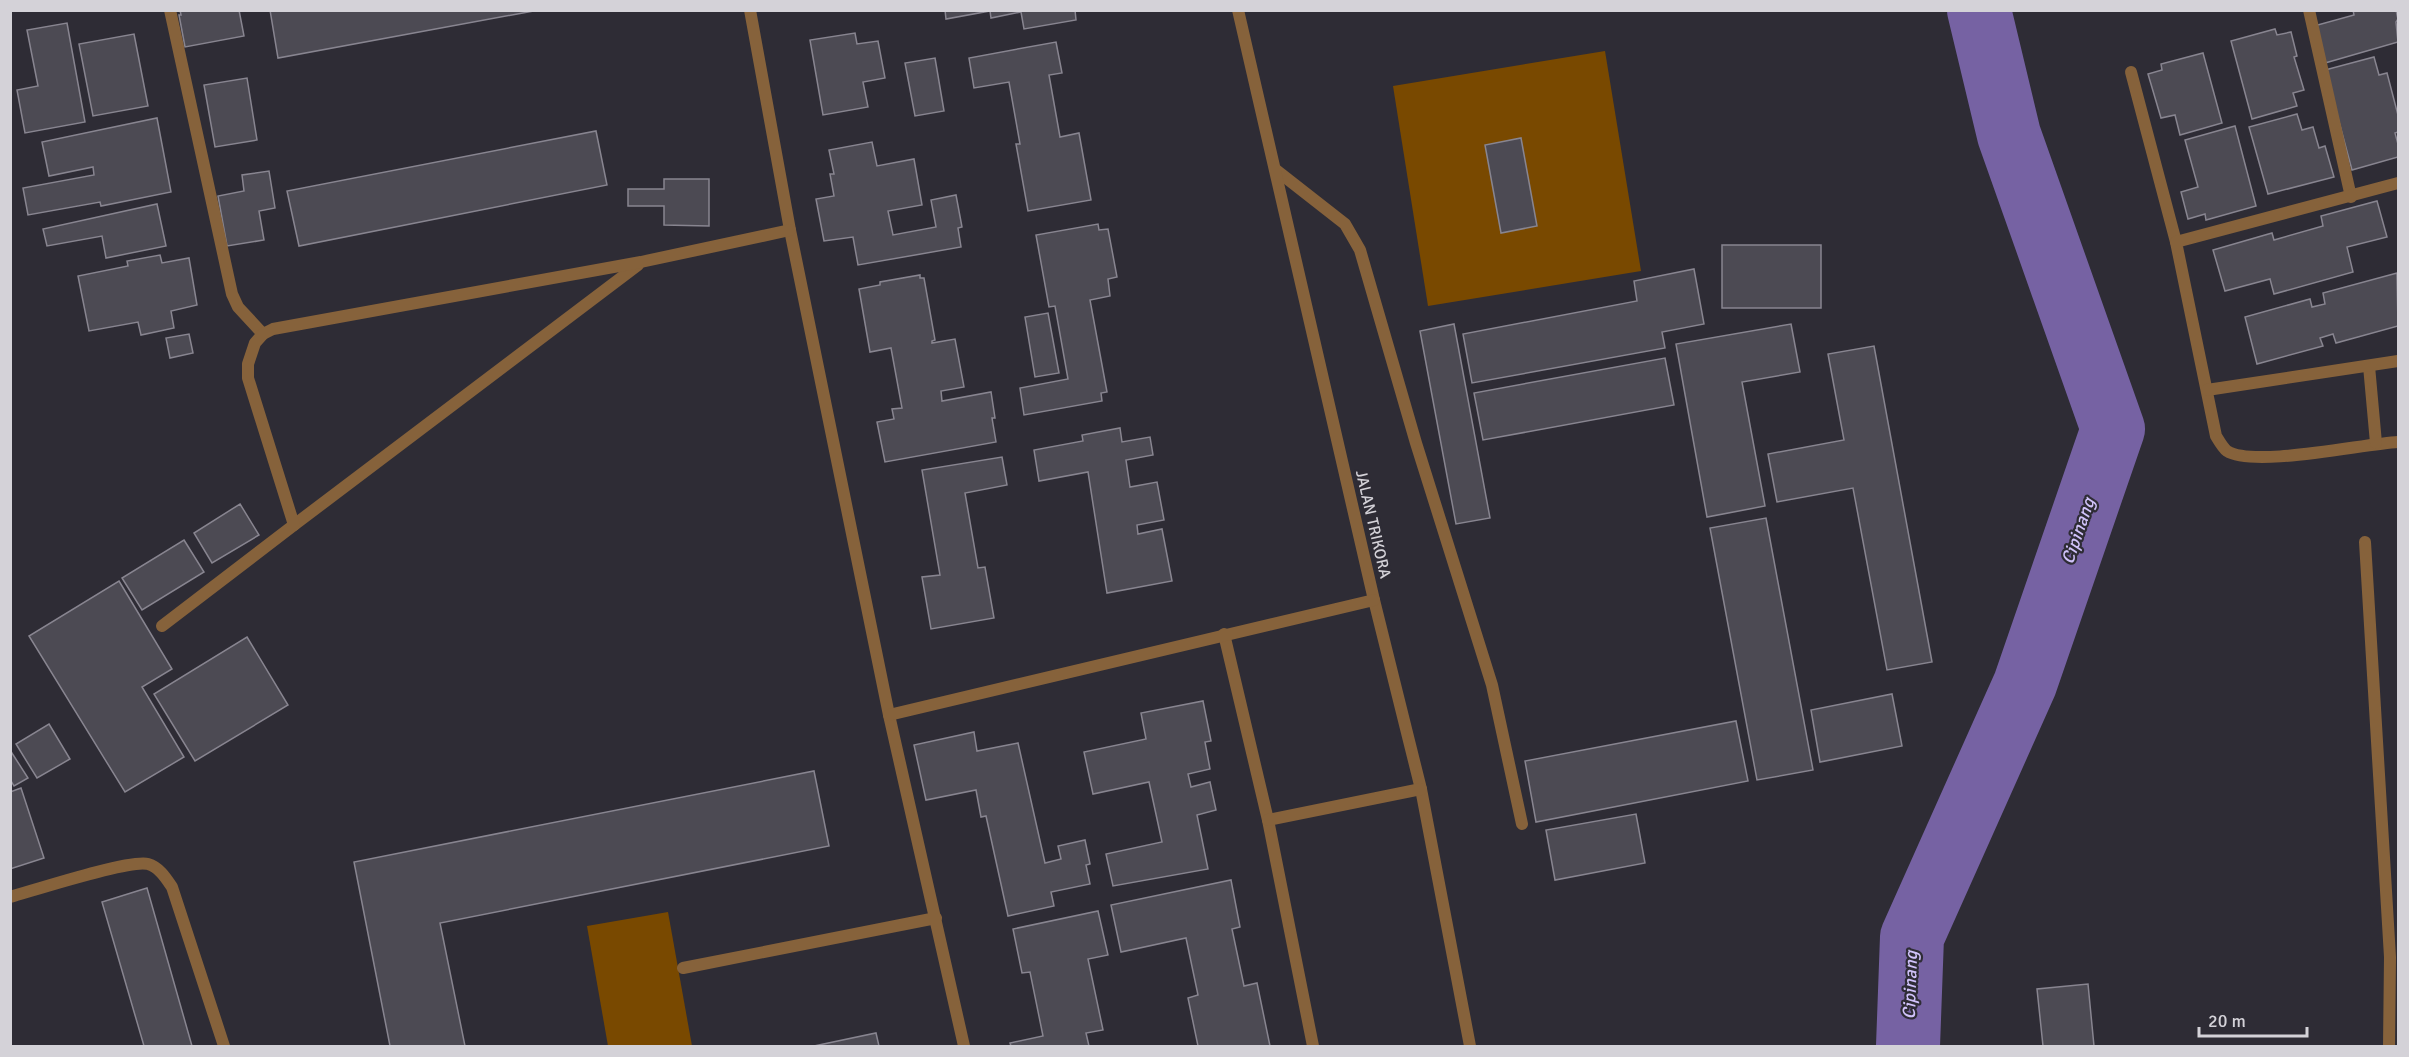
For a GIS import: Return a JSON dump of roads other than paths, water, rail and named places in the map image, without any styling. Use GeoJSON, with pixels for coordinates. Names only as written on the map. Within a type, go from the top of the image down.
{"type":"FeatureCollection","features":[{"type":"Feature","properties":{"kind":"street"},"geometry":{"type":"LineString","coordinates":[[170,10],[232,294],[238,307],[263,334]]}},
{"type":"Feature","properties":{"kind":"street"},"geometry":{"type":"LineString","coordinates":[[750,10],[790,230],[889,715],[964,1047]]}},
{"type":"Feature","properties":{"kind":"street"},"geometry":{"type":"LineString","coordinates":[[2309,10],[2351,197]]}},
{"type":"Feature","properties":{"kind":"street","name":"JALAN TRIKORA"},"geometry":{"type":"LineString","coordinates":[[1242,11],[1374,600],[1421,789],[1470,1047]]}},
{"type":"Feature","properties":{"kind":"street"},"geometry":{"type":"LineString","coordinates":[[2131,72],[2176,242],[2217,436],[2226,451],[2244,456],[2268,458],[2398,442]]}},
{"type":"Feature","properties":{"kind":"street"},"geometry":{"type":"LineString","coordinates":[[1276,170],[1345,224],[1360,250],[1416,443],[1492,685],[1522,825]]}},
{"type":"Feature","properties":{"kind":"street"},"geometry":{"type":"LineString","coordinates":[[2176,242],[2398,183]]}},
{"type":"Feature","properties":{"kind":"street"},"geometry":{"type":"LineString","coordinates":[[294,525],[248,378],[250,351],[263,334],[273,329],[641,262],[790,230]]}},
{"type":"Feature","properties":{"kind":"street"},"geometry":{"type":"LineString","coordinates":[[162,626],[641,262]]}},
{"type":"Feature","properties":{"kind":"street"},"geometry":{"type":"LineString","coordinates":[[2207,390],[2398,361]]}},
{"type":"Feature","properties":{"kind":"street"},"geometry":{"type":"LineString","coordinates":[[2369,366],[2376,443]]}},
{"type":"Feature","properties":{"kind":"street"},"geometry":{"type":"LineString","coordinates":[[2365,542],[2390,957],[2389,1047]]}},
{"type":"Feature","properties":{"kind":"street"},"geometry":{"type":"LineString","coordinates":[[889,715],[1374,600]]}},
{"type":"Feature","properties":{"kind":"street"},"geometry":{"type":"LineString","coordinates":[[1224,634],[1268,820],[1313,1047]]}},
{"type":"Feature","properties":{"kind":"street"},"geometry":{"type":"LineString","coordinates":[[1268,820],[1421,789]]}},
{"type":"Feature","properties":{"kind":"street"},"geometry":{"type":"LineString","coordinates":[[10,897],[123,866],[148,864],[158,869],[172,887],[224,1047]]}},
{"type":"Feature","properties":{"kind":"street"},"geometry":{"type":"LineString","coordinates":[[682,968],[936,918]]}},
{"type":"Feature","properties":{"kind":"waterway","name":"Cipinang"},"geometry":{"type":"LineString","coordinates":[[1908,1046],[1912,937],[2025,684],[2113,429],[2009,135],[1979,10]]}}]}
